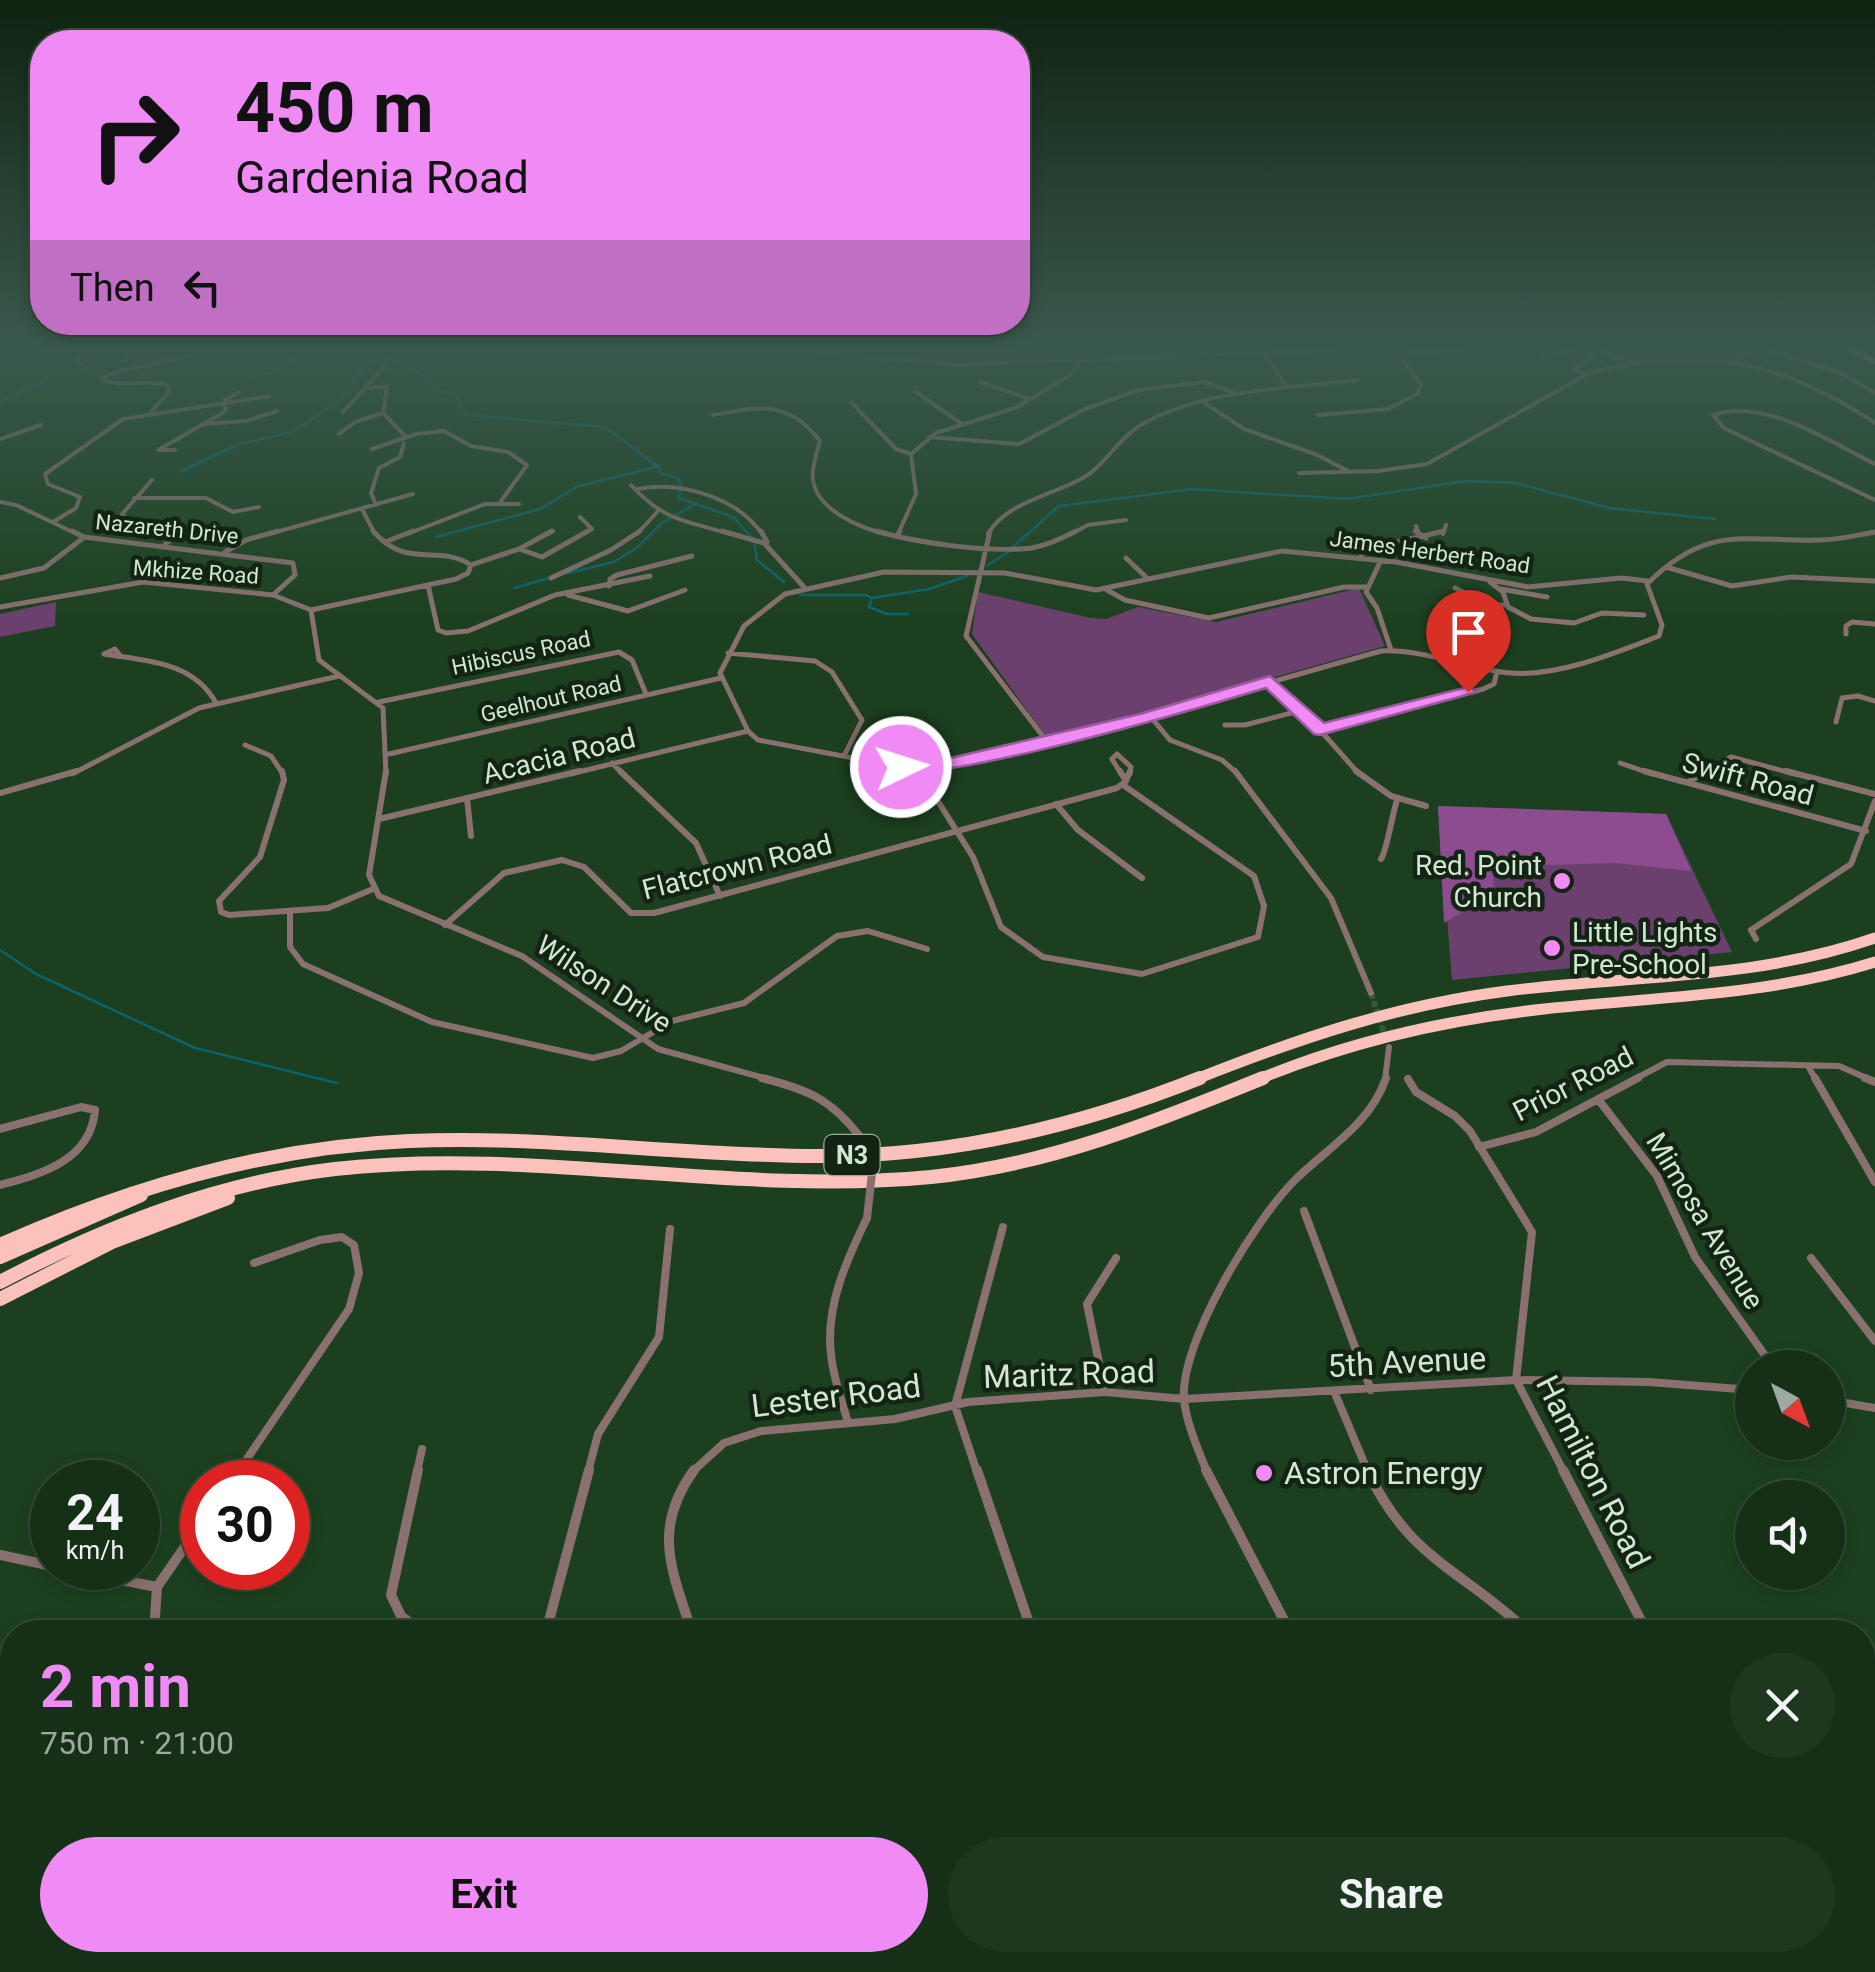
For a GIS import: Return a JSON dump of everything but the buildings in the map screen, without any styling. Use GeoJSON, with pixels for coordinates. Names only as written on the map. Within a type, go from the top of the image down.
{"type":"FeatureCollection","features":[{"type":"Feature","properties":{"kind":"highway","name":"N3"},"geometry":{"type":"LineString","coordinates":[[0,1258],[76,1221],[192,1176],[283,1152],[386,1141],[469,1139],[805,1157],[876,1155],[982,1144],[1092,1118],[1296,1039],[1405,1008],[1556,985],[1758,969],[1820,956],[1875,938]]}},
{"type":"Feature","properties":{"kind":"highway","name":"N3"},"geometry":{"type":"LineString","coordinates":[[0,1282],[101,1234],[177,1205],[333,1169],[462,1165],[801,1181],[932,1176],[1018,1163],[1100,1142],[1312,1059],[1391,1033],[1527,1010],[1776,987],[1875,962]]}},
{"type":"Feature","properties":{"kind":"highway"},"geometry":{"type":"LineString","coordinates":[[0,1299],[146,1228],[247,1192],[333,1169]]}},
{"type":"Feature","properties":{"kind":"highway"},"geometry":{"type":"LineString","coordinates":[[0,1245],[119,1194],[192,1176]]}},
{"type":"Feature","properties":{"kind":"street"},"geometry":{"type":"LineString","coordinates":[[52,522],[71,512],[81,500],[77,492],[45,482],[46,472],[96,437]]}},
{"type":"Feature","properties":{"kind":"street"},"geometry":{"type":"LineString","coordinates":[[175,450],[158,450],[180,437]]}},
{"type":"Feature","properties":{"kind":"street"},"geometry":{"type":"LineString","coordinates":[[372,449],[416,437]]}},
{"type":"Feature","properties":{"kind":"street"},"geometry":{"type":"LineString","coordinates":[[456,437],[467,444],[498,447],[524,460],[526,470],[515,478],[501,501]]}},
{"type":"Feature","properties":{"kind":"street"},"geometry":{"type":"LineString","coordinates":[[817,437],[820,441],[812,482],[824,503],[852,523],[897,536],[984,546],[1039,547],[1079,528],[1126,520]]}},
{"type":"Feature","properties":{"kind":"street"},"geometry":{"type":"LineString","coordinates":[[885,437],[896,449],[911,454]]}},
{"type":"Feature","properties":{"kind":"street"},"geometry":{"type":"LineString","coordinates":[[897,536],[916,492],[909,466],[911,454],[928,437]]}},
{"type":"Feature","properties":{"kind":"street"},"geometry":{"type":"LineString","coordinates":[[941,437],[1019,444],[1032,437]]}},
{"type":"Feature","properties":{"kind":"street"},"geometry":{"type":"LineString","coordinates":[[1045,739],[966,636],[984,546],[988,533],[1004,516],[1085,478],[1121,437]]}},
{"type":"Feature","properties":{"kind":"street"},"geometry":{"type":"LineString","coordinates":[[1267,437],[1315,454],[1349,472]]}},
{"type":"Feature","properties":{"kind":"street"},"geometry":{"type":"LineString","coordinates":[[1299,474],[1406,468],[1435,462],[1478,437]]}},
{"type":"Feature","properties":{"kind":"street"},"geometry":{"type":"LineString","coordinates":[[1743,437],[1875,500]]}},
{"type":"Feature","properties":{"kind":"street"},"geometry":{"type":"LineString","coordinates":[[1813,437],[1875,464]]}},
{"type":"Feature","properties":{"kind":"street"},"geometry":{"type":"LineString","coordinates":[[376,505],[370,492],[377,472],[398,458],[406,439]]}},
{"type":"Feature","properties":{"kind":"street"},"geometry":{"type":"LineString","coordinates":[[152,480],[134,498],[123,518],[132,524],[172,530],[174,536],[163,546]]}},
{"type":"Feature","properties":{"kind":"street"},"geometry":{"type":"LineString","coordinates":[[764,542],[658,511],[634,487],[656,484],[698,491],[749,516],[784,570],[804,587]]}},
{"type":"Feature","properties":{"kind":"street"},"geometry":{"type":"LineString","coordinates":[[224,553],[246,540],[413,494]]}},
{"type":"Feature","properties":{"kind":"street"},"geometry":{"type":"LineString","coordinates":[[134,498],[206,498],[232,512],[259,507]]}},
{"type":"Feature","properties":{"kind":"street"},"geometry":{"type":"LineString","coordinates":[[385,542],[501,501],[519,504]]}},
{"type":"Feature","properties":{"kind":"street","name":"Nazareth Drive"},"geometry":{"type":"LineString","coordinates":[[0,502],[84,537],[295,564],[295,575],[273,595]]}},
{"type":"Feature","properties":{"kind":"street"},"geometry":{"type":"LineString","coordinates":[[362,509],[369,525],[407,558],[462,558],[471,565]]}},
{"type":"Feature","properties":{"kind":"street"},"geometry":{"type":"LineString","coordinates":[[551,578],[589,562],[634,534],[654,520],[658,511]]}},
{"type":"Feature","properties":{"kind":"street"},"geometry":{"type":"LineString","coordinates":[[519,549],[540,558],[561,548],[592,529],[580,517]]}},
{"type":"Feature","properties":{"kind":"street"},"geometry":{"type":"LineString","coordinates":[[1361,557],[1364,550],[1446,532],[1446,525]]}},
{"type":"Feature","properties":{"kind":"street"},"geometry":{"type":"LineString","coordinates":[[1416,526],[1415,531],[1426,538]]}},
{"type":"Feature","properties":{"kind":"street"},"geometry":{"type":"LineString","coordinates":[[245,745],[272,756],[284,780],[260,857],[218,900],[219,909],[229,915],[328,908],[373,889],[370,875],[388,754],[379,702],[317,655],[310,610],[461,578],[471,565],[519,549],[553,532]]}},
{"type":"Feature","properties":{"kind":"street"},"geometry":{"type":"LineString","coordinates":[[721,678],[747,728],[768,744],[918,769],[1150,716],[1391,650],[1527,674],[1659,636],[1662,625],[1648,595],[1648,581],[1690,546],[1726,538],[1817,540],[1875,532]]}},
{"type":"Feature","properties":{"kind":"street"},"geometry":{"type":"LineString","coordinates":[[0,578],[44,568],[84,537]]}},
{"type":"Feature","properties":{"kind":"street"},"geometry":{"type":"LineString","coordinates":[[940,548],[950,542]]}},
{"type":"Feature","properties":{"kind":"street","name":"James Herbert Road"},"geometry":{"type":"LineString","coordinates":[[721,678],[720,669],[749,621],[785,594],[884,572],[979,572],[1106,590],[1273,552],[1361,557],[1528,587],[1621,578],[1648,581]]}},
{"type":"Feature","properties":{"kind":"street"},"geometry":{"type":"LineString","coordinates":[[609,586],[610,579],[617,575],[692,556]]}},
{"type":"Feature","properties":{"kind":"street"},"geometry":{"type":"LineString","coordinates":[[1126,558],[1149,580]]}},
{"type":"Feature","properties":{"kind":"street"},"geometry":{"type":"LineString","coordinates":[[1382,560],[1367,587],[1391,650]]}},
{"type":"Feature","properties":{"kind":"street"},"geometry":{"type":"LineString","coordinates":[[1666,567],[1732,586],[1791,577],[1875,581]]}},
{"type":"Feature","properties":{"kind":"street"},"geometry":{"type":"LineString","coordinates":[[428,585],[438,630],[443,634],[482,626],[537,601],[650,576]]}},
{"type":"Feature","properties":{"kind":"street"},"geometry":{"type":"LineString","coordinates":[[1487,580],[1500,589],[1547,597]]}},
{"type":"Feature","properties":{"kind":"street","name":"Mkhize Road"},"geometry":{"type":"LineString","coordinates":[[0,607],[142,582],[273,595],[310,610]]}},
{"type":"Feature","properties":{"kind":"street"},"geometry":{"type":"LineString","coordinates":[[1106,590],[1125,600],[1209,618],[1344,588],[1367,587]]}},
{"type":"Feature","properties":{"kind":"street"},"geometry":{"type":"LineString","coordinates":[[1455,588],[1489,606],[1506,605],[1531,619],[1567,622],[1602,612],[1644,615]]}},
{"type":"Feature","properties":{"kind":"street"},"geometry":{"type":"LineString","coordinates":[[1500,589],[1506,605]]}},
{"type":"Feature","properties":{"kind":"street"},"geometry":{"type":"LineString","coordinates":[[566,594],[628,610],[685,590]]}},
{"type":"Feature","properties":{"kind":"street"},"geometry":{"type":"LineString","coordinates":[[1846,634],[1852,622],[1875,624]]}},
{"type":"Feature","properties":{"kind":"street","name":"Hibiscus Road"},"geometry":{"type":"LineString","coordinates":[[379,702],[619,652],[632,660],[646,694]]}},
{"type":"Feature","properties":{"kind":"street"},"geometry":{"type":"LineString","coordinates":[[728,653],[815,661],[827,666],[862,720],[844,756]]}},
{"type":"Feature","properties":{"kind":"street"},"geometry":{"type":"LineString","coordinates":[[119,654],[152,660],[204,684],[216,703]]}},
{"type":"Feature","properties":{"kind":"street"},"geometry":{"type":"LineString","coordinates":[[1320,730],[1483,689],[1494,684],[1497,671]]}},
{"type":"Feature","properties":{"kind":"street"},"geometry":{"type":"LineString","coordinates":[[0,793],[69,775],[170,720],[216,703],[340,676]]}},
{"type":"Feature","properties":{"kind":"street","name":"Geelhout Road"},"geometry":{"type":"LineString","coordinates":[[388,754],[721,678]]}},
{"type":"Feature","properties":{"kind":"street"},"geometry":{"type":"LineString","coordinates":[[1270,681],[1367,784],[1397,800],[1426,806]]}},
{"type":"Feature","properties":{"kind":"street"},"geometry":{"type":"LineString","coordinates":[[1836,722],[1842,698],[1858,696],[1875,701]]}},
{"type":"Feature","properties":{"kind":"street"},"geometry":{"type":"LineString","coordinates":[[1158,727],[1167,710]]}},
{"type":"Feature","properties":{"kind":"street"},"geometry":{"type":"LineString","coordinates":[[1225,725],[1245,725],[1300,710]]}},
{"type":"Feature","properties":{"kind":"street"},"geometry":{"type":"LineString","coordinates":[[1150,716],[1177,744],[1232,766],[1244,779],[1331,898],[1354,943],[1370,994]]}},
{"type":"Feature","properties":{"kind":"street","name":"Acacia Road"},"geometry":{"type":"LineString","coordinates":[[379,818],[736,734],[747,728]]}},
{"type":"Feature","properties":{"kind":"street"},"geometry":{"type":"LineString","coordinates":[[918,769],[973,856],[1001,927],[1043,958],[1142,974],[1258,936],[1263,929],[1262,893],[1254,876],[1124,783],[1113,756],[1122,756],[1131,768],[1124,783]]}},
{"type":"Feature","properties":{"kind":"street"},"geometry":{"type":"LineString","coordinates":[[1688,782],[1731,757],[1875,797],[1851,864],[1760,922],[1751,930],[1756,938]]}},
{"type":"Feature","properties":{"kind":"street","name":"Swift Road"},"geometry":{"type":"LineString","coordinates":[[1620,763],[1866,831]]}},
{"type":"Feature","properties":{"kind":"street"},"geometry":{"type":"LineString","coordinates":[[612,764],[696,843],[720,896]]}},
{"type":"Feature","properties":{"kind":"street","name":"Flatcrown Road"},"geometry":{"type":"LineString","coordinates":[[445,925],[497,877],[562,860],[584,867],[630,912],[654,913],[1124,783]]}},
{"type":"Feature","properties":{"kind":"street"},"geometry":{"type":"LineString","coordinates":[[467,798],[471,836]]}},
{"type":"Feature","properties":{"kind":"street"},"geometry":{"type":"LineString","coordinates":[[1381,859],[1387,850],[1386,832],[1397,800]]}},
{"type":"Feature","properties":{"kind":"street"},"geometry":{"type":"LineString","coordinates":[[1056,804],[1078,830],[1142,878]]}},
{"type":"Feature","properties":{"kind":"street","name":"Wilson Drive"},"geometry":{"type":"LineString","coordinates":[[373,889],[388,902],[522,956],[642,1039],[672,1054],[808,1090],[841,1112],[861,1138],[872,1173],[867,1218],[849,1255],[830,1346],[848,1423]]}},
{"type":"Feature","properties":{"kind":"street"},"geometry":{"type":"LineString","coordinates":[[290,912],[290,947],[296,958],[421,1018],[592,1058],[608,1056],[671,1022],[745,1002],[781,980],[811,952],[840,933],[866,930],[927,949]]}},
{"type":"Feature","properties":{"kind":"street"},"geometry":{"type":"LineString","coordinates":[[1284,1620],[1188,1423],[1184,1381],[1194,1350],[1246,1246],[1280,1195],[1376,1102],[1390,1078],[1389,1047]]}},
{"type":"Feature","properties":{"kind":"street","name":"Prior Road"},"geometry":{"type":"LineString","coordinates":[[1479,1147],[1536,1132],[1667,1062],[1846,1068],[1875,1082]]}},
{"type":"Feature","properties":{"kind":"street"},"geometry":{"type":"LineString","coordinates":[[1807,1065],[1875,1182]]}},
{"type":"Feature","properties":{"kind":"street","name":"Hamilton Road"},"geometry":{"type":"LineString","coordinates":[[1408,1079],[1412,1090],[1459,1119],[1528,1223],[1534,1241],[1516,1380],[1640,1620]]}},
{"type":"Feature","properties":{"kind":"street","name":"Mimosa Avenue"},"geometry":{"type":"LineString","coordinates":[[1598,1099],[1658,1176],[1680,1216],[1695,1258],[1761,1350]]}},
{"type":"Feature","properties":{"kind":"street"},"geometry":{"type":"LineString","coordinates":[[0,1129],[81,1107],[95,1110],[92,1137],[76,1154],[36,1174],[0,1185]]}},
{"type":"Feature","properties":{"kind":"street"},"geometry":{"type":"LineString","coordinates":[[1304,1211],[1371,1390]]}},
{"type":"Feature","properties":{"kind":"street"},"geometry":{"type":"LineString","coordinates":[[955,1406],[1003,1228]]}},
{"type":"Feature","properties":{"kind":"street"},"geometry":{"type":"LineString","coordinates":[[549,1620],[598,1434],[659,1336],[670,1229]]}},
{"type":"Feature","properties":{"kind":"street"},"geometry":{"type":"LineString","coordinates":[[246,1460],[344,1318],[356,1298],[360,1278],[354,1245],[342,1237],[318,1241],[268,1262],[254,1263]]}},
{"type":"Feature","properties":{"kind":"street"},"geometry":{"type":"LineString","coordinates":[[1105,1392],[1086,1304],[1116,1258]]}},
{"type":"Feature","properties":{"kind":"street"},"geometry":{"type":"LineString","coordinates":[[1811,1258],[1875,1341]]}},
{"type":"Feature","properties":{"kind":"street","name":"5th Avenue"},"geometry":{"type":"LineString","coordinates":[[1184,1399],[1516,1380],[1649,1382],[1735,1389]]}},
{"type":"Feature","properties":{"kind":"street"},"geometry":{"type":"LineString","coordinates":[[1334,1391],[1396,1523],[1444,1570],[1495,1602],[1515,1620]]}},
{"type":"Feature","properties":{"kind":"street","name":"Maritz Road"},"geometry":{"type":"LineString","coordinates":[[955,1406],[1105,1392],[1184,1399]]}},
{"type":"Feature","properties":{"kind":"street"},"geometry":{"type":"LineString","coordinates":[[1845,1403],[1875,1408]]}},
{"type":"Feature","properties":{"kind":"street","name":"Lester Road"},"geometry":{"type":"LineString","coordinates":[[688,1620],[670,1562],[669,1515],[678,1492],[698,1464],[724,1443],[761,1431],[895,1420],[955,1406],[1028,1620]]}},
{"type":"Feature","properties":{"kind":"street"},"geometry":{"type":"LineString","coordinates":[[406,1620],[391,1595],[422,1450]]}},
{"type":"Feature","properties":{"kind":"street"},"geometry":{"type":"LineString","coordinates":[[160,1583],[180,1554]]}},
{"type":"Feature","properties":{"kind":"street"},"geometry":{"type":"LineString","coordinates":[[0,1555],[30,1561]]}},
{"type":"Feature","properties":{"kind":"street"},"geometry":{"type":"LineString","coordinates":[[155,1620],[157,1590]]}},
{"type":"Feature","properties":{"kind":"shaded area"},"geometry":{"type":"Polygon","coordinates":[[[1359,588],[1385,646],[1148,713],[1045,735],[972,634],[978,592],[1091,618],[1106,619],[1138,607],[1216,622],[1359,588]]]}},
{"type":"Feature","properties":{"kind":"shaded area"},"geometry":{"type":"Polygon","coordinates":[[[56,602],[55,626],[0,637],[0,614],[56,602]]]}},
{"type":"Feature","properties":{"kind":"shaded area"},"geometry":{"type":"Polygon","coordinates":[[[1438,806],[1666,814],[1732,952],[1452,980],[1438,806]]]}},
{"type":"Feature","properties":{"kind":"shaded area"},"geometry":{"type":"Polygon","coordinates":[[[1438,806],[1666,814],[1691,871],[1615,863],[1548,865],[1506,858],[1493,874],[1494,893],[1444,923],[1438,806]]]}},
{"type":"Feature","properties":{"kind":"waterway"},"geometry":{"type":"LineString","coordinates":[[180,472],[239,444],[270,437]]}},
{"type":"Feature","properties":{"kind":"waterway"},"geometry":{"type":"LineString","coordinates":[[618,437],[660,468],[660,473],[678,478],[681,486]]}},
{"type":"Feature","properties":{"kind":"waterway"},"geometry":{"type":"LineString","coordinates":[[436,537],[540,509],[578,486],[656,467]]}},
{"type":"Feature","properties":{"kind":"waterway"},"geometry":{"type":"LineString","coordinates":[[1014,546],[1059,506],[1192,489],[1347,499],[1466,481],[1516,483],[1609,508],[1715,519]]}},
{"type":"Feature","properties":{"kind":"waterway"},"geometry":{"type":"LineString","coordinates":[[680,490],[679,498],[733,517],[754,540],[757,560],[784,582]]}},
{"type":"Feature","properties":{"kind":"waterway"},"geometry":{"type":"LineString","coordinates":[[564,574],[614,562],[638,547],[663,522],[694,505]]}},
{"type":"Feature","properties":{"kind":"waterway"},"geometry":{"type":"LineString","coordinates":[[988,565],[1010,551]]}},
{"type":"Feature","properties":{"kind":"waterway"},"geometry":{"type":"LineString","coordinates":[[872,598],[929,589],[967,576]]}},
{"type":"Feature","properties":{"kind":"waterway"},"geometry":{"type":"LineString","coordinates":[[515,588],[552,577]]}},
{"type":"Feature","properties":{"kind":"waterway"},"geometry":{"type":"LineString","coordinates":[[800,595],[872,598]]}},
{"type":"Feature","properties":{"kind":"waterway"},"geometry":{"type":"LineString","coordinates":[[872,598],[869,607],[887,614],[908,614]]}},
{"type":"Feature","properties":{"kind":"waterway"},"geometry":{"type":"LineString","coordinates":[[0,950],[36,974],[195,1048],[337,1083]]}},
{"type":"Feature","properties":{"kind":"tunnel"},"geometry":{"type":"LineString","coordinates":[[1371,993],[1385,1036]]}},
{"type":"Feature","properties":{"kind":"place","name":"Red. Point Church"},"geometry":{"type":"Point","coordinates":[1562,881]}},
{"type":"Feature","properties":{"kind":"place","name":"Little Lights Pre-School"},"geometry":{"type":"Point","coordinates":[1552,948]}},
{"type":"Feature","properties":{"kind":"place","name":"Astron Energy"},"geometry":{"type":"Point","coordinates":[1264,1473]}},
{"type":"Feature","properties":{"kind":"route"},"geometry":{"type":"LineString","coordinates":[[901,767],[942,766],[1144,718],[1270,681],[1320,730],[1468,692]]}}]}
